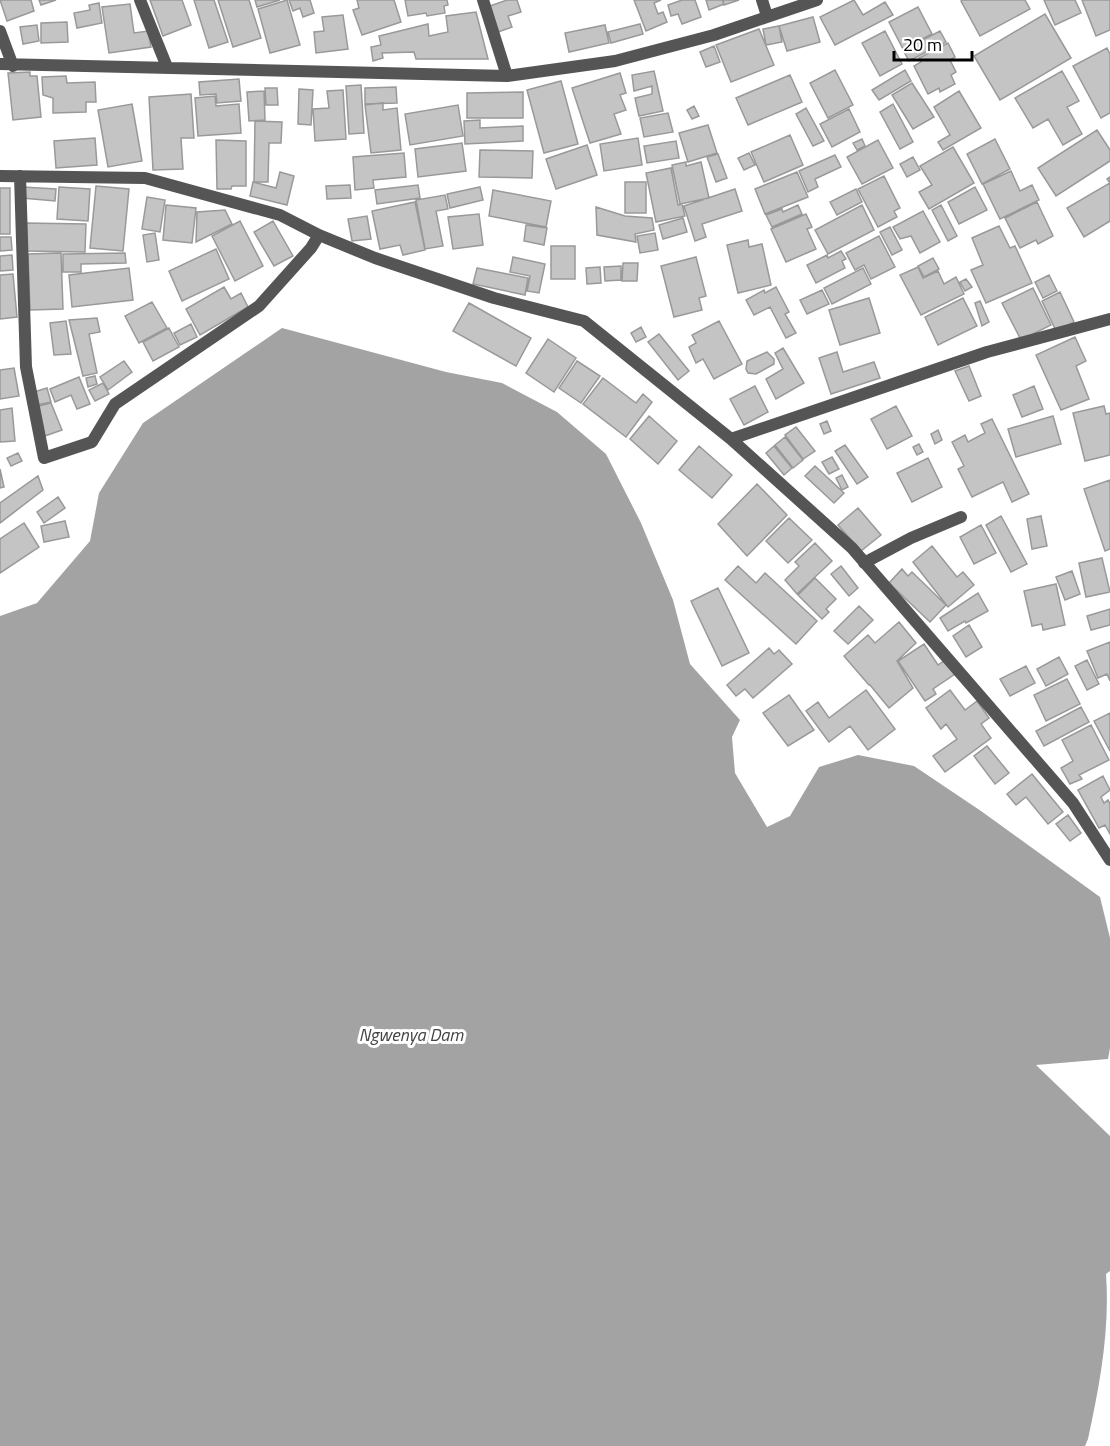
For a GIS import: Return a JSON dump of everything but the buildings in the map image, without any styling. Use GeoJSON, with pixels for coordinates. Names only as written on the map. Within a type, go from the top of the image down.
{"type":"FeatureCollection","features":[{"type":"Feature","properties":{"kind":"street"},"geometry":{"type":"LineString","coordinates":[[140,0],[167,67]]}},
{"type":"Feature","properties":{"kind":"street"},"geometry":{"type":"LineString","coordinates":[[483,0],[507,76]]}},
{"type":"Feature","properties":{"kind":"street"},"geometry":{"type":"LineString","coordinates":[[762,0],[767,16]]}},
{"type":"Feature","properties":{"kind":"street"},"geometry":{"type":"LineString","coordinates":[[0,64],[507,76],[615,61],[714,35],[817,0]]}},
{"type":"Feature","properties":{"kind":"street"},"geometry":{"type":"LineString","coordinates":[[0,31],[13,66]]}},
{"type":"Feature","properties":{"kind":"street"},"geometry":{"type":"LineString","coordinates":[[0,176],[145,178],[280,215],[319,235],[375,258],[494,298],[584,321],[731,439],[852,548],[1073,803],[1110,860]]}},
{"type":"Feature","properties":{"kind":"street"},"geometry":{"type":"LineString","coordinates":[[20,176],[26,367],[44,458],[92,442],[115,404],[259,306],[311,248],[319,235]]}},
{"type":"Feature","properties":{"kind":"street"},"geometry":{"type":"LineString","coordinates":[[731,439],[987,352],[1110,319]]}},
{"type":"Feature","properties":{"kind":"street"},"geometry":{"type":"LineString","coordinates":[[864,563],[911,538],[961,517]]}},
{"type":"Feature","properties":{"kind":"water","name":"Ngwenya Dam"},"geometry":{"type":"Polygon","coordinates":[[[282,328],[446,372],[502,383],[557,412],[606,454],[641,523],[673,600],[690,664],[740,720],[732,737],[735,773],[767,827],[790,816],[819,767],[858,755],[914,766],[1100,897],[1110,938],[1110,1048],[1108,1059],[1036,1065],[1110,1136],[1110,1271],[1106,1274],[1107,1316],[1103,1357],[1085,1446],[0,1446],[0,616],[37,603],[90,541],[99,493],[143,423],[282,328]]]}}]}
